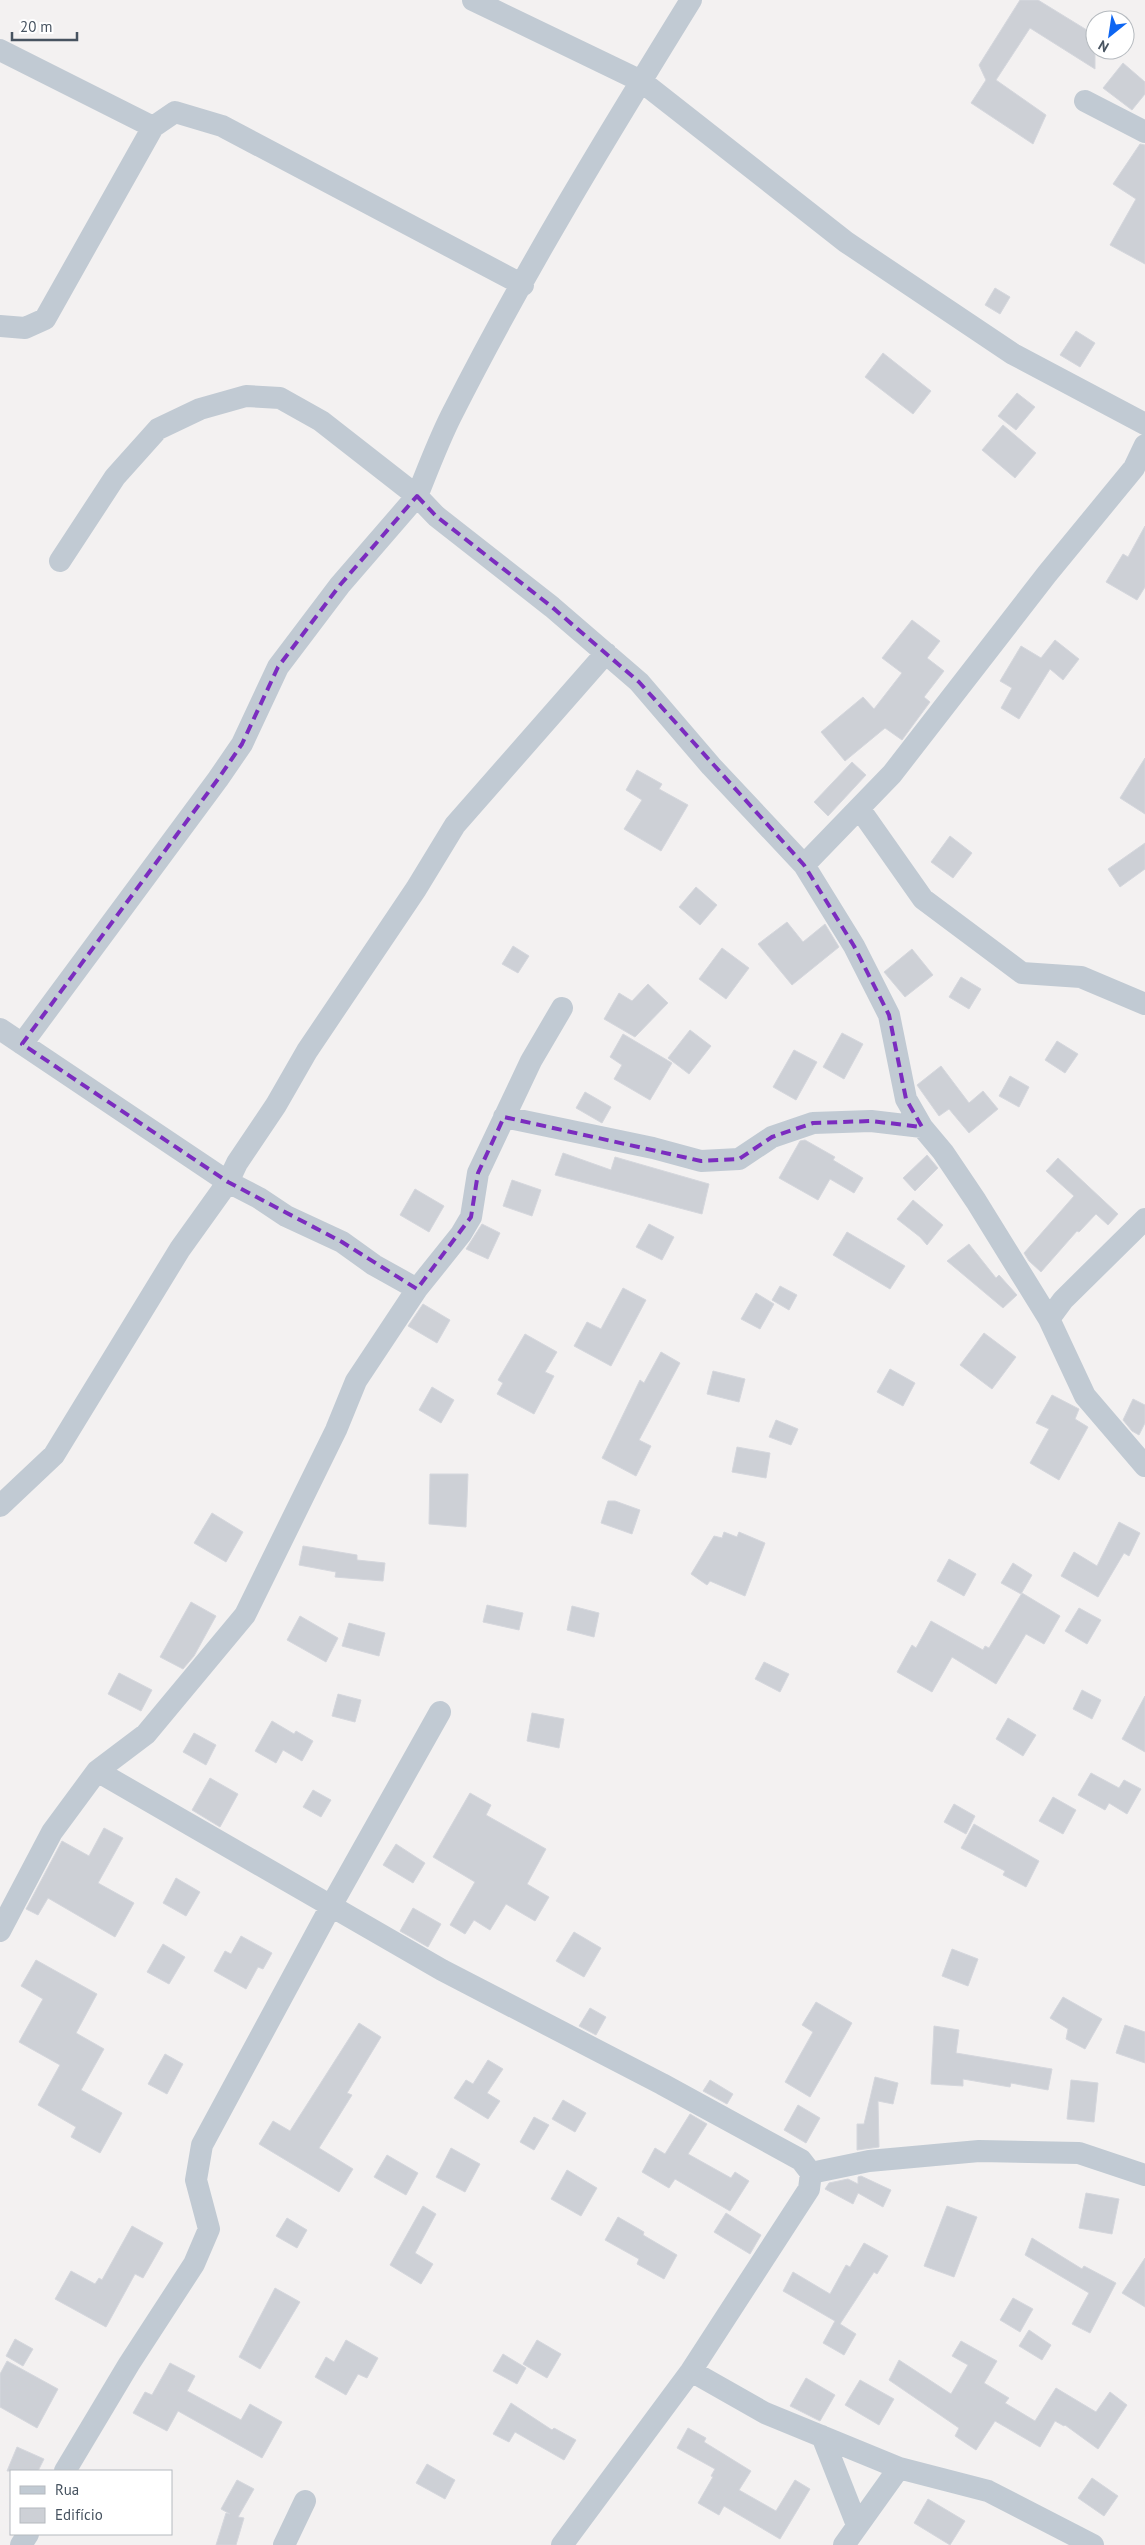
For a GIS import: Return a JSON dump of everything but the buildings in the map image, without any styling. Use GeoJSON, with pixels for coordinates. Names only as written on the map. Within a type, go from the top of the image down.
{"type":"FeatureCollection","features":[{"type":"Feature","properties":{"kind":"street"},"geometry":{"type":"LineString","coordinates":[[473,0],[641,80],[854,247],[1013,354],[1145,424]]}},
{"type":"Feature","properties":{"kind":"street"},"geometry":{"type":"LineString","coordinates":[[22,1044],[242,744],[278,667],[340,585],[417,496],[451,417],[523,285],[641,80],[691,0]]}},
{"type":"Feature","properties":{"kind":"street"},"geometry":{"type":"LineString","coordinates":[[0,50],[153,127]]}},
{"type":"Feature","properties":{"kind":"street"},"geometry":{"type":"LineString","coordinates":[[1085,101],[1145,132]]}},
{"type":"Feature","properties":{"kind":"street"},"geometry":{"type":"LineString","coordinates":[[0,326],[25,328],[45,319],[153,127],[175,112],[222,126],[523,285]]}},
{"type":"Feature","properties":{"kind":"street"},"geometry":{"type":"LineString","coordinates":[[60,561],[115,478],[158,430],[200,409],[246,396],[280,398],[321,421],[417,496],[436,516],[552,607],[639,682],[711,766],[804,865],[854,946],[889,1015],[906,1099],[922,1127],[943,1152],[976,1201],[1049,1319],[1085,1396],[1145,1466]]}},
{"type":"Feature","properties":{"kind":"street"},"geometry":{"type":"LineString","coordinates":[[804,865],[892,774],[1047,574],[1134,468],[1145,445]]}},
{"type":"Feature","properties":{"kind":"street"},"geometry":{"type":"LineString","coordinates":[[0,1506],[54,1455],[180,1249],[228,1182],[237,1163],[276,1105],[307,1051],[416,889],[455,825],[606,653]]}},
{"type":"Feature","properties":{"kind":"street"},"geometry":{"type":"LineString","coordinates":[[859,808],[923,899],[1022,973],[1081,977],[1145,1004]]}},
{"type":"Feature","properties":{"kind":"street"},"geometry":{"type":"LineString","coordinates":[[0,1931],[52,1832],[98,1771],[146,1734],[244,1615],[336,1430],[356,1382],[417,1289],[461,1234],[471,1217],[478,1173],[531,1061],[562,1008]]}},
{"type":"Feature","properties":{"kind":"street"},"geometry":{"type":"LineString","coordinates":[[0,1029],[228,1182],[286,1216],[342,1242],[374,1265],[417,1289]]}},
{"type":"Feature","properties":{"kind":"street"},"geometry":{"type":"LineString","coordinates":[[504,1117],[653,1148],[701,1161],[738,1159],[772,1137],[813,1123],[871,1120],[922,1127]]}},
{"type":"Feature","properties":{"kind":"street"},"geometry":{"type":"LineString","coordinates":[[1049,1319],[1064,1300],[1145,1219]]}},
{"type":"Feature","properties":{"kind":"street"},"geometry":{"type":"LineString","coordinates":[[66,2470],[129,2364],[194,2264],[210,2229],[196,2180],[202,2145],[331,1906],[440,1712]]}},
{"type":"Feature","properties":{"kind":"street"},"geometry":{"type":"LineString","coordinates":[[98,1771],[442,1970],[662,2084],[801,2160],[811,2173],[809,2189],[691,2371],[562,2545]]}},
{"type":"Feature","properties":{"kind":"street"},"geometry":{"type":"LineString","coordinates":[[811,2173],[869,2161],[979,2151],[1079,2153],[1145,2175]]}},
{"type":"Feature","properties":{"kind":"street"},"geometry":{"type":"LineString","coordinates":[[691,2371],[765,2413],[898,2468],[988,2491],[1093,2545]]}},
{"type":"Feature","properties":{"kind":"street"},"geometry":{"type":"LineString","coordinates":[[822,2436],[858,2525]]}},
{"type":"Feature","properties":{"kind":"street"},"geometry":{"type":"LineString","coordinates":[[844,2545],[898,2468]]}},
{"type":"Feature","properties":{"kind":"street"},"geometry":{"type":"LineString","coordinates":[[284,2545],[305,2501]]}},
{"type":"Feature","properties":{"kind":"highlighted area"},"geometry":{"type":"Polygon","coordinates":[[[417,496],[436,516],[552,607],[639,682],[804,865],[854,946],[889,1015],[906,1099],[922,1127],[871,1121],[813,1123],[772,1137],[739,1159],[701,1161],[504,1117],[478,1173],[471,1217],[417,1289],[342,1242],[228,1182],[22,1044],[218,779],[242,744],[278,667],[340,585],[417,496]]]}}]}
